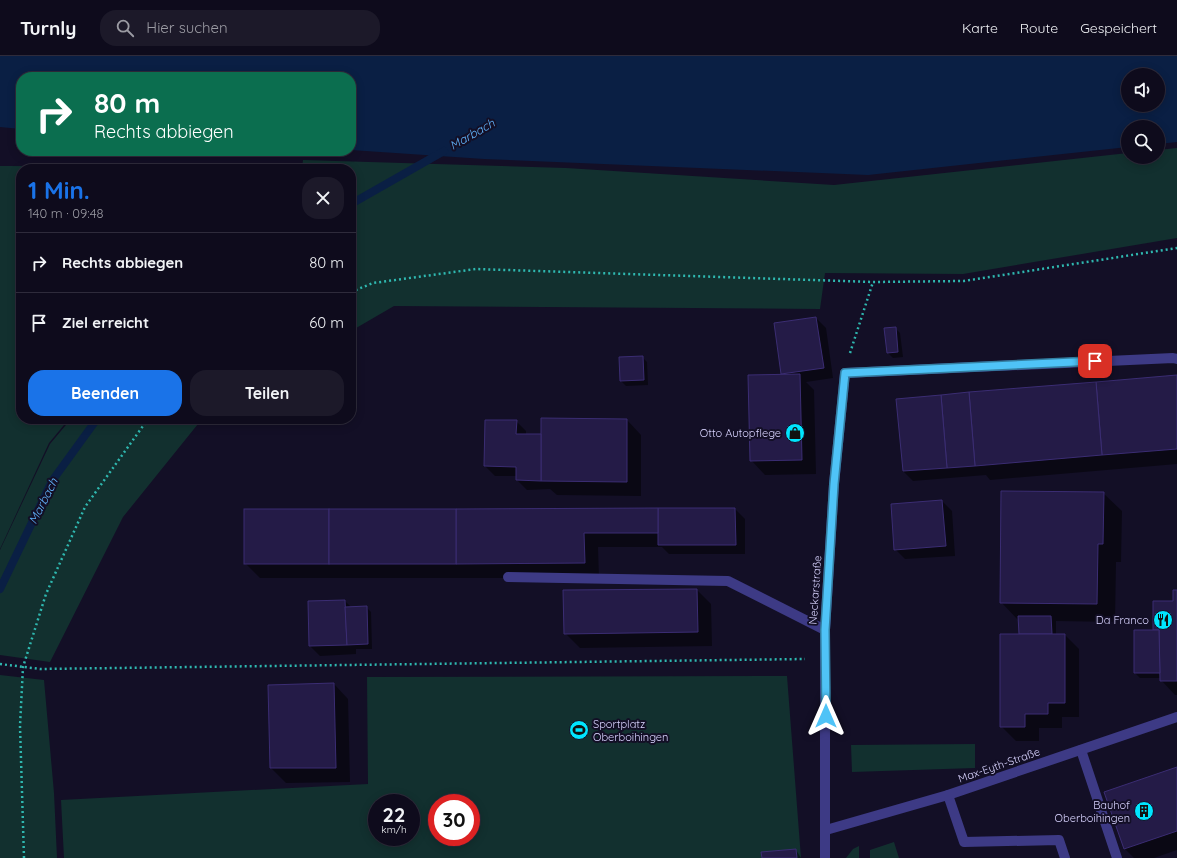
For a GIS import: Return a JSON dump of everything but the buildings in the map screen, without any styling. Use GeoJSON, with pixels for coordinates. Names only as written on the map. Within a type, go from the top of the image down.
{"type":"FeatureCollection","features":[{"type":"Feature","properties":{"kind":"street"},"geometry":{"type":"LineString","coordinates":[[845,373],[1177,359]]}},
{"type":"Feature","properties":{"kind":"street","name":"Neckarstraße"},"geometry":{"type":"LineString","coordinates":[[825,858],[825,630],[834,484],[845,373]]}},
{"type":"Feature","properties":{"kind":"street"},"geometry":{"type":"LineString","coordinates":[[508,577],[728,581],[825,630]]}},
{"type":"Feature","properties":{"kind":"street","name":"Max-Eyth-Straße"},"geometry":{"type":"LineString","coordinates":[[826,830],[948,795],[1177,717]]}},
{"type":"Feature","properties":{"kind":"street"},"geometry":{"type":"LineString","coordinates":[[1081,750],[1117,858]]}},
{"type":"Feature","properties":{"kind":"street"},"geometry":{"type":"LineString","coordinates":[[948,795],[964,842],[1059,840],[1065,858]]}},
{"type":"Feature","properties":{"kind":"path"},"geometry":{"type":"LineString","coordinates":[[356,290],[373,283],[476,269],[873,282],[964,281],[1177,248]]}},
{"type":"Feature","properties":{"kind":"path"},"geometry":{"type":"LineString","coordinates":[[845,373],[857,329],[873,282]]}},
{"type":"Feature","properties":{"kind":"path"},"geometry":{"type":"LineString","coordinates":[[24,858],[20,726],[23,667],[46,594],[85,507],[145,424]]}},
{"type":"Feature","properties":{"kind":"path"},"geometry":{"type":"LineString","coordinates":[[0,664],[40,669],[825,659]]}},
{"type":"Feature","properties":{"kind":"green space"},"geometry":{"type":"Polygon","coordinates":[[[1177,148],[1177,238],[963,274],[825,273],[820,309],[394,306],[356,328],[356,164],[303,164],[303,160],[566,168],[834,185],[1121,154],[1121,164],[1165,164],[1165,149],[1177,148]]]}},
{"type":"Feature","properties":{"kind":"green space"},"geometry":{"type":"Polygon","coordinates":[[[0,166],[16,166],[16,424],[65,424],[49,443],[0,549],[0,166]]]}},
{"type":"Feature","properties":{"kind":"green space"},"geometry":{"type":"Polygon","coordinates":[[[67,424],[198,424],[123,517],[50,662],[0,655],[0,550],[50,444],[67,424]]]}},
{"type":"Feature","properties":{"kind":"green space"},"geometry":{"type":"Polygon","coordinates":[[[0,675],[44,680],[54,793],[57,858],[0,858],[0,675]]]}},
{"type":"Feature","properties":{"kind":"green space","name":"Sportplatz Oberboihingen"},"geometry":{"type":"Polygon","coordinates":[[[787,676],[801,858],[64,858],[61,800],[368,784],[367,677],[787,676]]]}},
{"type":"Feature","properties":{"kind":"green space"},"geometry":{"type":"Polygon","coordinates":[[[975,744],[975,768],[852,772],[851,745],[975,744]]]}},
{"type":"Feature","properties":{"kind":"green space"},"geometry":{"type":"Polygon","coordinates":[[[894,842],[899,858],[870,858],[870,850],[894,842]]]}},
{"type":"Feature","properties":{"kind":"green space"},"geometry":{"type":"Polygon","coordinates":[[[859,846],[859,858],[846,858],[853,849],[859,846]]]}},
{"type":"Feature","properties":{"kind":"water"},"geometry":{"type":"Polygon","coordinates":[[[0,56],[1177,56],[1177,142],[1165,143],[1165,120],[1121,120],[1121,148],[868,175],[484,159],[356,150],[356,72],[16,72],[16,129],[0,127],[0,56]]]}},
{"type":"Feature","properties":{"kind":"waterway","name":"Marbach"},"geometry":{"type":"LineString","coordinates":[[356,201],[444,151]]}},
{"type":"Feature","properties":{"kind":"waterway","name":"Marbach"},"geometry":{"type":"LineString","coordinates":[[0,589],[52,481],[93,424]]}},
{"type":"Feature","properties":{"kind":"place","name":"Otto Autopflege"},"geometry":{"type":"Point","coordinates":[795,433]}},
{"type":"Feature","properties":{"kind":"place","name":"Da Franco"},"geometry":{"type":"Point","coordinates":[1163,620]}},
{"type":"Feature","properties":{"kind":"place","name":"Sportplatz Oberboihingen"},"geometry":{"type":"Point","coordinates":[579,730]}},
{"type":"Feature","properties":{"kind":"place","name":"Bauhof Oberboihingen"},"geometry":{"type":"Point","coordinates":[1144,811]}},
{"type":"Feature","properties":{"kind":"route"},"geometry":{"type":"LineString","coordinates":[[826,716],[825,630],[834,484],[845,373],[1095,361]]}}]}
